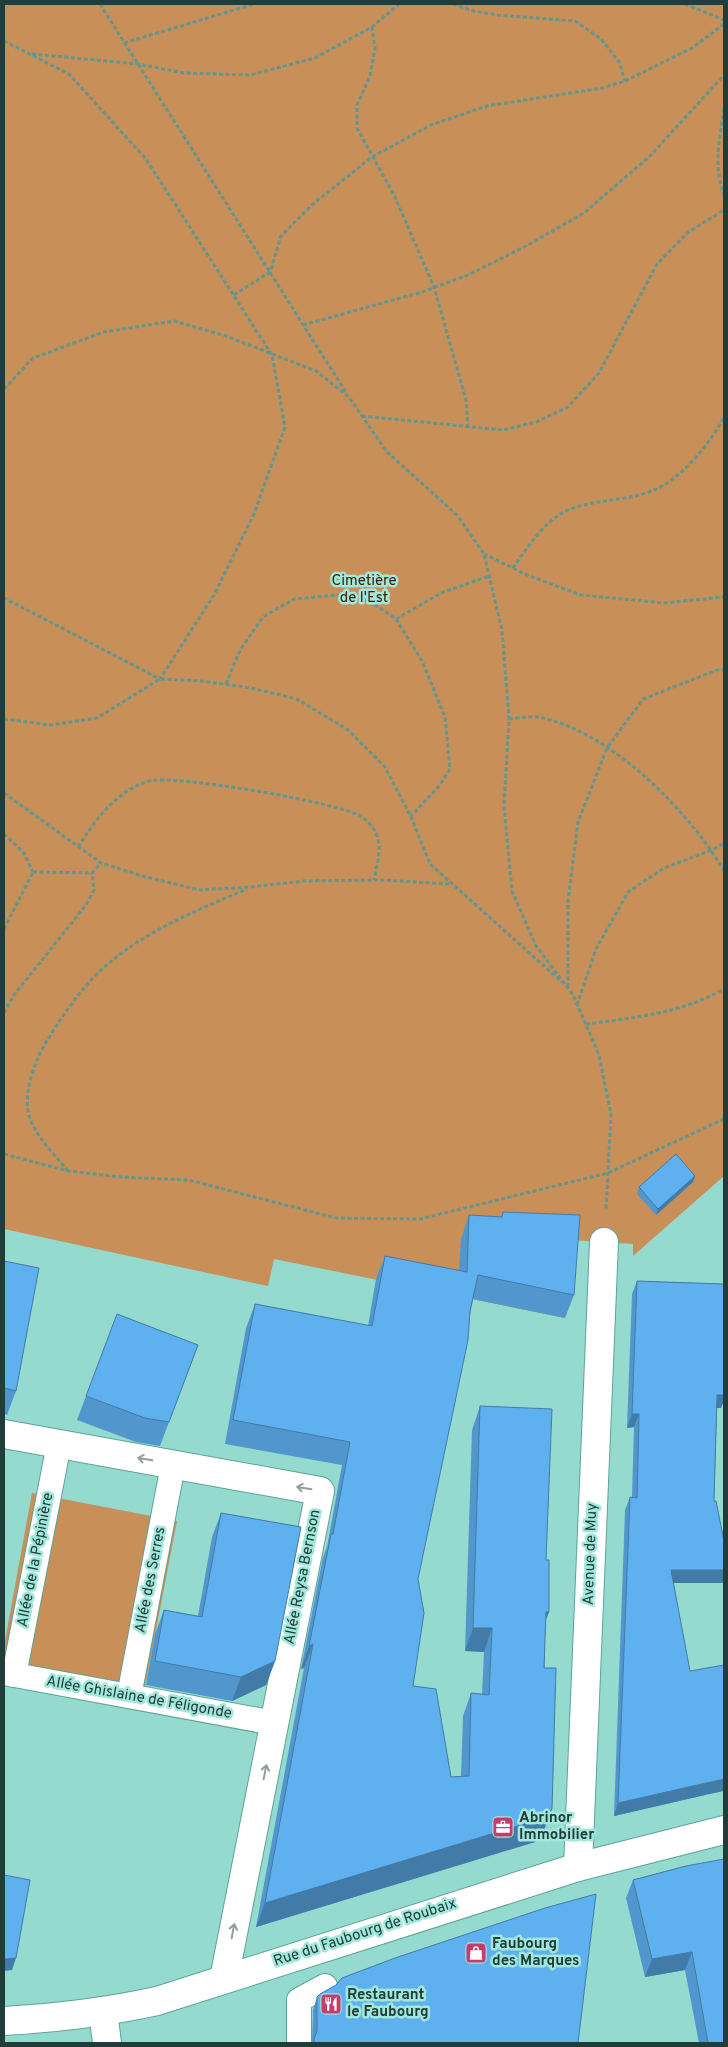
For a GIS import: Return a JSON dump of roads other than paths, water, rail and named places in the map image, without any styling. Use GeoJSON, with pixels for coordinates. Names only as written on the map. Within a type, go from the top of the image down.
{"type":"FeatureCollection","features":[{"type":"Feature","properties":{"kind":"street","name":"Avenue de Muy"},"geometry":{"type":"LineString","coordinates":[[578,1867],[604,1242]]}},
{"type":"Feature","properties":{"kind":"street","name":"Allée Reysa Bernson"},"geometry":{"type":"LineString","coordinates":[[4,1434],[320,1491],[224,1979]]}},
{"type":"Feature","properties":{"kind":"street","name":"Allée de la Pépinière"},"geometry":{"type":"LineString","coordinates":[[9,1674],[60,1444]]}},
{"type":"Feature","properties":{"kind":"street","name":"Allée des Serres"},"geometry":{"type":"LineString","coordinates":[[130,1696],[173,1465]]}},
{"type":"Feature","properties":{"kind":"street","name":"Allée Ghislaine de Féligonde"},"geometry":{"type":"LineString","coordinates":[[9,1674],[274,1724]]}},
{"type":"Feature","properties":{"kind":"street","name":"Rue du Faubourg de Roubaix"},"geometry":{"type":"LineString","coordinates":[[4,2021],[103,2011],[157,2001],[578,1867],[724,1830]]}},
{"type":"Feature","properties":{"kind":"street"},"geometry":{"type":"LineString","coordinates":[[299,2043],[299,2000],[324,1986]]}},
{"type":"Feature","properties":{"kind":"street"},"geometry":{"type":"LineString","coordinates":[[103,2011],[107,2043]]}},
{"type":"Feature","properties":{"kind":"place","name":"Abrinor Immobilier"},"geometry":{"type":"Point","coordinates":[503,1827]}},
{"type":"Feature","properties":{"kind":"place","name":"Faubourg des Marques"},"geometry":{"type":"Point","coordinates":[476,1953]}},
{"type":"Feature","properties":{"kind":"place","name":"Restaurant le Faubourg"},"geometry":{"type":"Point","coordinates":[331,2004]}},
{"type":"Feature","properties":{"kind":"park label","name":"Cimetière de l'Est"},"geometry":{"type":"Point","coordinates":[364,590]}}]}
